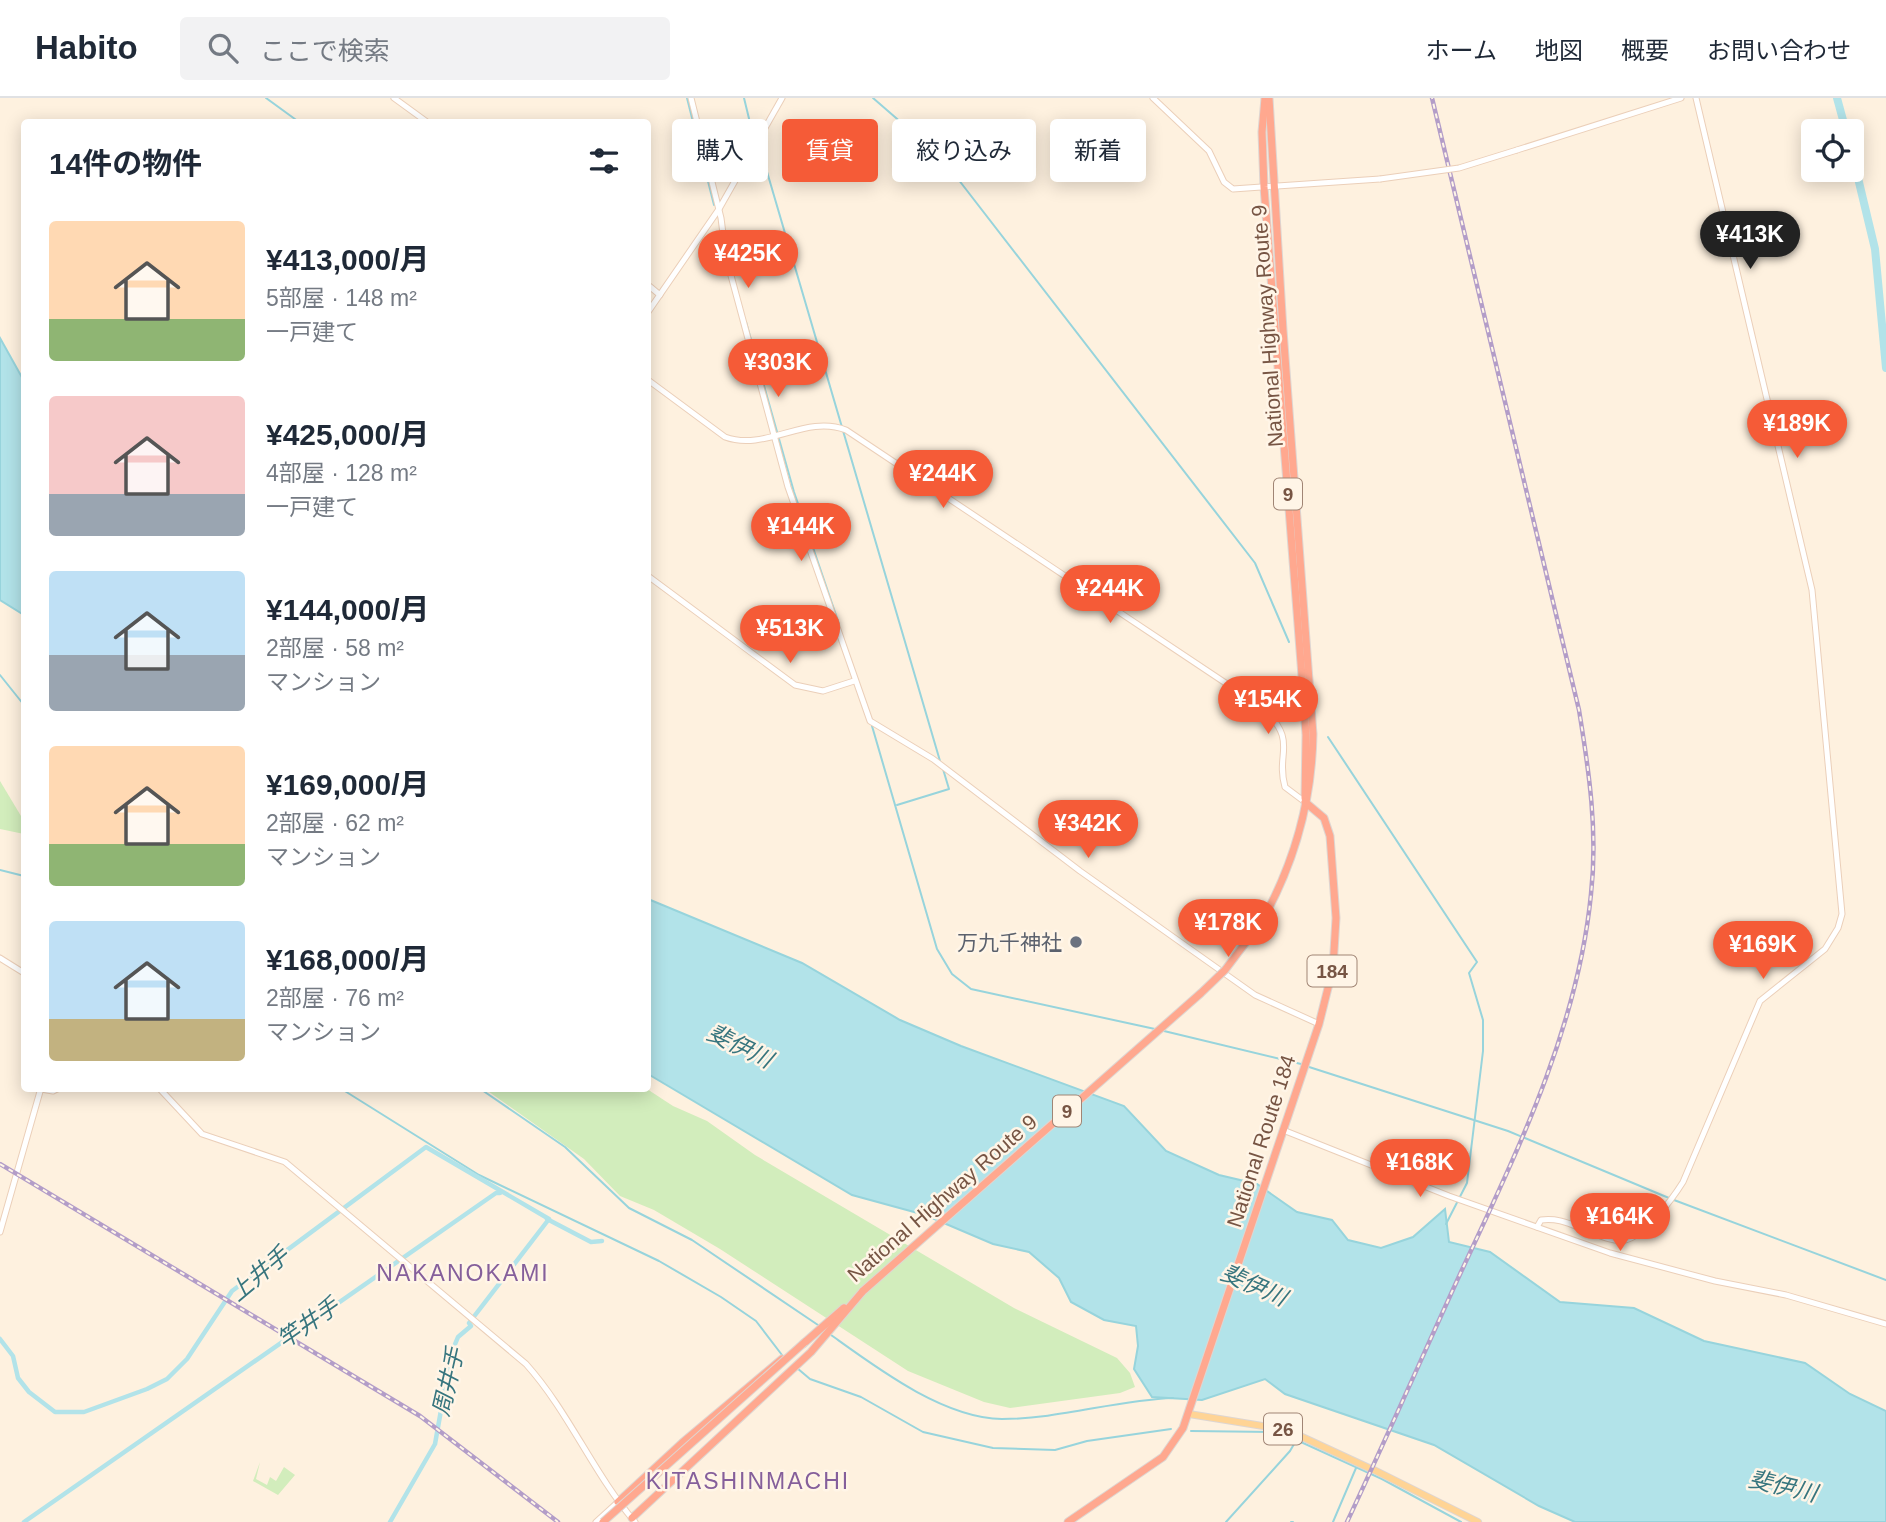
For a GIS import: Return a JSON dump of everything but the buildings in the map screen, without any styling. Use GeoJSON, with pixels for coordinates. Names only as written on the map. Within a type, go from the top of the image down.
{"type":"FeatureCollection","features":[{"type":"Feature","properties":{"kind":"highway","name":"National Highway Route 9"},"geometry":{"type":"LineString","coordinates":[[603,1522],[1201,993],[1231,962],[1262,921],[1289,866],[1298,840],[1305,802],[1306,735],[1264,187],[1262,132],[1267,98]]}},
{"type":"Feature","properties":{"kind":"highway","name":"National Highway Route 9"},"geometry":{"type":"LineString","coordinates":[[1267,98],[1313,726],[1310,790],[1305,802]]}},
{"type":"Feature","properties":{"kind":"highway","name":"National Route 184"},"geometry":{"type":"LineString","coordinates":[[1068,1522],[1163,1457],[1177,1440],[1190,1410],[1319,1024],[1334,961],[1335,885],[1328,827],[1324,818],[1305,802]]}},
{"type":"Feature","properties":{"kind":"highway","name":"9"},"geometry":{"type":"LineString","coordinates":[[633,1520],[695,1458],[811,1352],[863,1292]]}},
{"type":"Feature","properties":{"kind":"highway","name":"9"},"geometry":{"type":"LineString","coordinates":[[618,1502],[761,1374],[805,1342]]}},
{"type":"Feature","properties":{"kind":"main road","name":"26"},"geometry":{"type":"LineString","coordinates":[[1190,1410],[1287,1430],[1478,1522]]}},
{"type":"Feature","properties":{"kind":"street"},"geometry":{"type":"LineString","coordinates":[[394,98],[423,119]]}},
{"type":"Feature","properties":{"kind":"street"},"geometry":{"type":"LineString","coordinates":[[691,98],[719,209],[726,257],[788,487],[870,721],[933,760],[1080,871],[1255,995],[1319,1024]]}},
{"type":"Feature","properties":{"kind":"street"},"geometry":{"type":"LineString","coordinates":[[651,308],[719,209],[782,98]]}},
{"type":"Feature","properties":{"kind":"street"},"geometry":{"type":"LineString","coordinates":[[1153,98],[1209,151],[1228,186],[1238,190],[1380,179],[1459,168],[1681,98]]}},
{"type":"Feature","properties":{"kind":"street"},"geometry":{"type":"LineString","coordinates":[[1537,1227],[1541,1220],[1562,1221],[1614,1240],[1625,1240],[1635,1236],[1670,1201],[1684,1182],[1760,1002],[1825,949],[1838,928],[1842,914],[1812,590],[1696,98]]}},
{"type":"Feature","properties":{"kind":"street"},"geometry":{"type":"LineString","coordinates":[[651,288],[660,295]]}},
{"type":"Feature","properties":{"kind":"street"},"geometry":{"type":"LineString","coordinates":[[651,382],[724,437],[743,442],[829,425],[846,430],[1027,554],[1262,708],[1275,720],[1282,735],[1286,751],[1286,787],[1305,802]]}},
{"type":"Feature","properties":{"kind":"street"},"geometry":{"type":"LineString","coordinates":[[651,578],[795,685],[823,691],[854,681]]}},
{"type":"Feature","properties":{"kind":"street"},"geometry":{"type":"LineString","coordinates":[[0,958],[21,971]]}},
{"type":"Feature","properties":{"kind":"street"},"geometry":{"type":"LineString","coordinates":[[0,1232],[40,1092]]}},
{"type":"Feature","properties":{"kind":"street"},"geometry":{"type":"LineString","coordinates":[[163,1092],[202,1134],[285,1163],[361,1230],[526,1364],[549,1390],[586,1455],[633,1520]]}},
{"type":"Feature","properties":{"kind":"street"},"geometry":{"type":"LineString","coordinates":[[1283,1130],[1449,1196],[1623,1256],[1786,1295],[1886,1324]]}},
{"type":"Feature","properties":{"kind":"street"},"geometry":{"type":"LineString","coordinates":[[596,1522],[618,1502]]}},
{"type":"Feature","properties":{"kind":"green space"},"geometry":{"type":"Polygon","coordinates":[[[0,781],[21,816],[21,833],[0,829],[0,781]]]}},
{"type":"Feature","properties":{"kind":"green space"},"geometry":{"type":"Polygon","coordinates":[[[489,1092],[651,1092],[673,1106],[707,1121],[755,1155],[1014,1308],[1117,1358],[1130,1373],[1135,1387],[1120,1393],[1010,1408],[984,1402],[908,1371],[720,1249],[654,1210],[620,1196],[584,1159],[489,1092]]]}},
{"type":"Feature","properties":{"kind":"green space"},"geometry":{"type":"Polygon","coordinates":[[[260,1462],[256,1479],[267,1485],[270,1477],[276,1481],[284,1467],[295,1475],[278,1495],[253,1481],[260,1462]]]}},
{"type":"Feature","properties":{"kind":"water"},"geometry":{"type":"Polygon","coordinates":[[[0,338],[21,376],[21,613],[0,600],[0,338]]]}},
{"type":"Feature","properties":{"kind":"water","name":"斐伊川"},"geometry":{"type":"Polygon","coordinates":[[[651,900],[802,963],[900,1020],[961,1046],[1124,1106],[1166,1151],[1219,1175],[1257,1184],[1297,1212],[1332,1220],[1348,1240],[1381,1248],[1413,1237],[1445,1209],[1449,1242],[1490,1252],[1560,1302],[1634,1308],[1704,1341],[1805,1363],[1850,1394],[1886,1411],[1886,1522],[1575,1522],[1539,1506],[1434,1445],[1285,1394],[1265,1379],[1202,1400],[1152,1397],[1134,1369],[1138,1346],[1136,1326],[1104,1320],[1071,1302],[1059,1278],[1029,1252],[993,1244],[925,1215],[852,1195],[651,1076],[651,900]]]}},
{"type":"Feature","properties":{"kind":"waterway"},"geometry":{"type":"LineString","coordinates":[[266,98],[295,119]]}},
{"type":"Feature","properties":{"kind":"waterway"},"geometry":{"type":"LineString","coordinates":[[687,98],[714,205]]}},
{"type":"Feature","properties":{"kind":"waterway"},"geometry":{"type":"LineString","coordinates":[[744,98],[749,119]]}},
{"type":"Feature","properties":{"kind":"waterway"},"geometry":{"type":"LineString","coordinates":[[873,98],[941,157],[1255,563],[1289,642]]}},
{"type":"Feature","properties":{"kind":"waterway"},"geometry":{"type":"LineString","coordinates":[[1837,98],[1843,119]]}},
{"type":"Feature","properties":{"kind":"waterway"},"geometry":{"type":"LineString","coordinates":[[768,175],[940,761]]}},
{"type":"Feature","properties":{"kind":"waterway"},"geometry":{"type":"LineString","coordinates":[[1859,182],[1875,249],[1886,368]]}},
{"type":"Feature","properties":{"kind":"waterway"},"geometry":{"type":"LineString","coordinates":[[746,322],[794,492],[839,624]]}},
{"type":"Feature","properties":{"kind":"waterway"},"geometry":{"type":"LineString","coordinates":[[0,675],[21,701]]}},
{"type":"Feature","properties":{"kind":"waterway"},"geometry":{"type":"LineString","coordinates":[[872,726],[937,949],[952,974],[971,989],[1155,1029]]}},
{"type":"Feature","properties":{"kind":"waterway"},"geometry":{"type":"LineString","coordinates":[[1328,737],[1477,962],[1469,973],[1483,1020],[1483,1051],[1467,1183],[1446,1224]]}},
{"type":"Feature","properties":{"kind":"waterway"},"geometry":{"type":"LineString","coordinates":[[897,805],[949,789],[943,769]]}},
{"type":"Feature","properties":{"kind":"waterway"},"geometry":{"type":"LineString","coordinates":[[0,870],[21,875]]}},
{"type":"Feature","properties":{"kind":"waterway"},"geometry":{"type":"LineString","coordinates":[[1164,1031],[1301,1064]]}},
{"type":"Feature","properties":{"kind":"waterway"},"geometry":{"type":"LineString","coordinates":[[1306,1066],[1508,1131],[1669,1198]]}},
{"type":"Feature","properties":{"kind":"waterway"},"geometry":{"type":"LineString","coordinates":[[346,1092],[479,1175],[659,1261],[721,1297],[756,1321],[782,1355]]}},
{"type":"Feature","properties":{"kind":"waterway"},"geometry":{"type":"LineString","coordinates":[[485,1092],[565,1147],[629,1208],[692,1240],[818,1325]]}},
{"type":"Feature","properties":{"kind":"waterway","name":"上井手"},"geometry":{"type":"LineString","coordinates":[[0,1339],[13,1356],[18,1378],[29,1392],[55,1412],[84,1412],[147,1389],[167,1379],[187,1359],[232,1291],[426,1147],[549,1219],[469,1323],[471,1326],[458,1337],[451,1354],[435,1444],[390,1522]]}},
{"type":"Feature","properties":{"kind":"waterway","name":"竿井手"},"geometry":{"type":"LineString","coordinates":[[24,1522],[496,1193],[500,1193]]}},
{"type":"Feature","properties":{"kind":"waterway"},"geometry":{"type":"LineString","coordinates":[[1674,1200],[1886,1280]]}},
{"type":"Feature","properties":{"kind":"waterway","name":"竿井手"},"geometry":{"type":"LineString","coordinates":[[547,1219],[591,1242],[602,1241]]}},
{"type":"Feature","properties":{"kind":"waterway"},"geometry":{"type":"LineString","coordinates":[[831,1335],[890,1376],[934,1401],[980,1416],[1024,1418],[1173,1398]]}},
{"type":"Feature","properties":{"kind":"waterway"},"geometry":{"type":"LineString","coordinates":[[797,1368],[810,1379],[861,1397],[923,1432],[993,1448],[1055,1450],[1087,1441],[1171,1429]]}},
{"type":"Feature","properties":{"kind":"waterway"},"geometry":{"type":"LineString","coordinates":[[1191,1431],[1279,1432],[1382,1479],[1461,1522]]}},
{"type":"Feature","properties":{"kind":"waterway"},"geometry":{"type":"LineString","coordinates":[[1226,1522],[1290,1451],[1297,1439]]}},
{"type":"Feature","properties":{"kind":"waterway"},"geometry":{"type":"LineString","coordinates":[[1333,1522],[1356,1468]]}},
{"type":"Feature","properties":{"kind":"railway"},"geometry":{"type":"LineString","coordinates":[[1347,1522],[1503,1181],[1542,1088],[1573,993],[1584,944],[1593,871],[1591,802],[1579,710],[1432,98]]}},
{"type":"Feature","properties":{"kind":"railway"},"geometry":{"type":"LineString","coordinates":[[0,1164],[420,1416],[558,1522]]}},
{"type":"Feature","properties":{"kind":"place","name":"万九千神社"},"geometry":{"type":"Point","coordinates":[1076,942]}},
{"type":"Feature","properties":{"kind":"district","name":"NAKANOKAMI"},"geometry":{"type":"Point","coordinates":[463,1273]}},
{"type":"Feature","properties":{"kind":"district","name":"KITASHINMACHI"},"geometry":{"type":"Point","coordinates":[748,1481]}},
{"type":"Feature","properties":{"kind":"water label","name":"周井手"},"geometry":{"type":"Point","coordinates":[448,1382]}}]}
